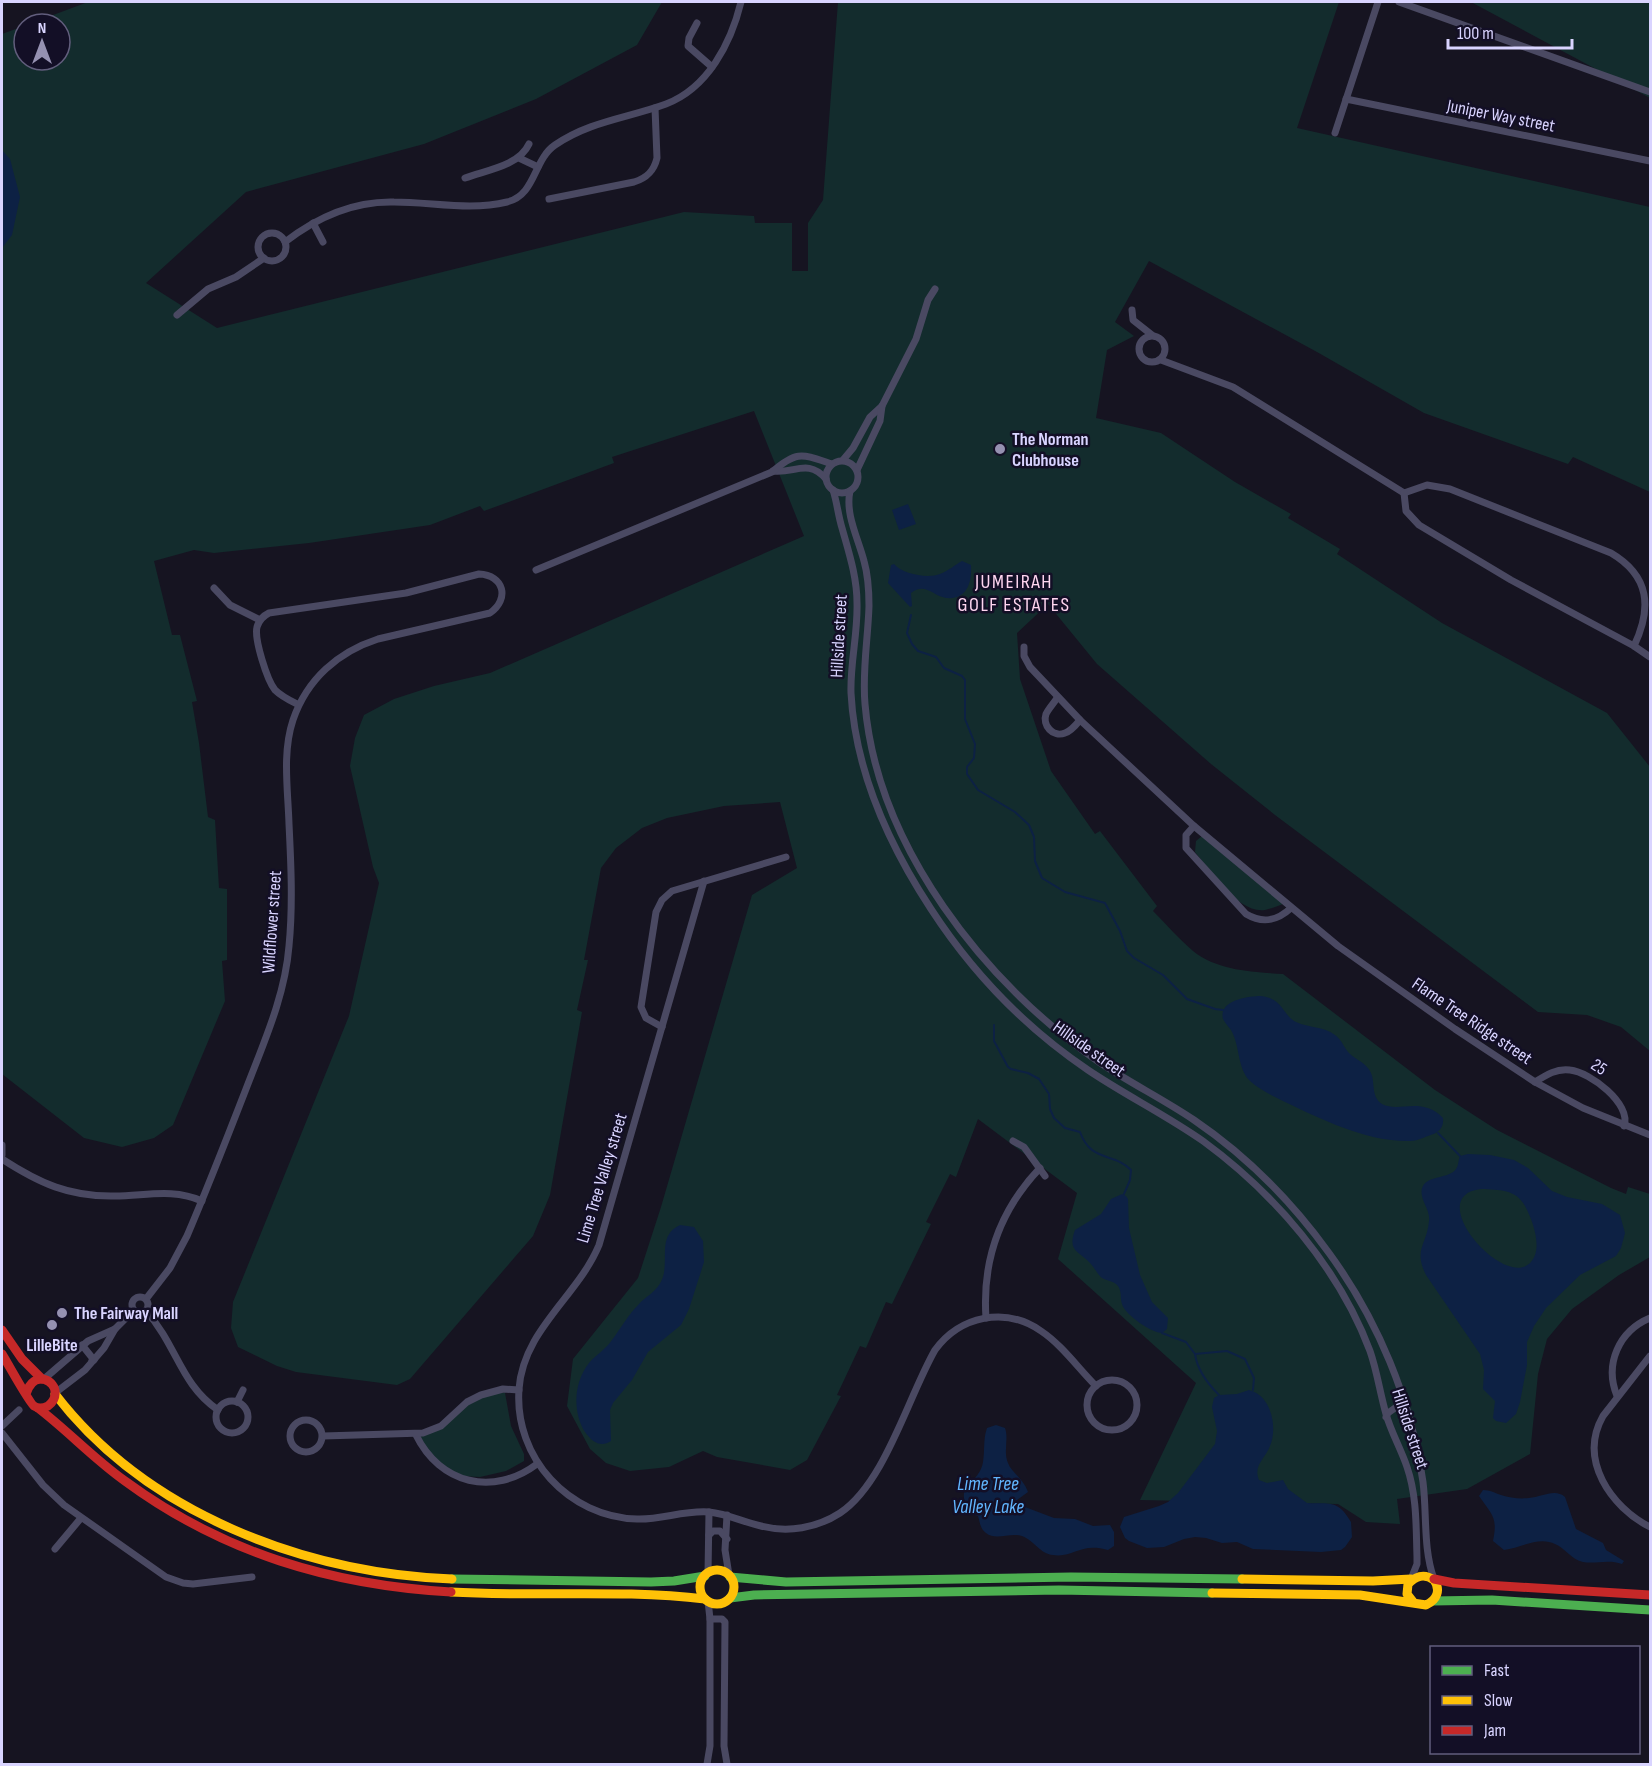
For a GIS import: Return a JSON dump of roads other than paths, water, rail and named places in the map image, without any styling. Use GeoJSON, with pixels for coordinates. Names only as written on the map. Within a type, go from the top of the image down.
{"type":"FeatureCollection","features":[{"type":"Feature","properties":{"kind":"street"},"geometry":{"type":"LineString","coordinates":[[285,242],[313,223],[345,209],[379,202],[450,206],[506,202],[518,198],[527,189],[544,155],[554,146],[586,129],[620,116],[655,108],[688,93],[712,67],[730,36],[741,2]]}},
{"type":"Feature","properties":{"kind":"street"},"geometry":{"type":"LineString","coordinates":[[1335,133],[1378,2]]}},
{"type":"Feature","properties":{"kind":"street"},"geometry":{"type":"LineString","coordinates":[[1399,2],[1650,92]]}},
{"type":"Feature","properties":{"kind":"street"},"geometry":{"type":"LineString","coordinates":[[697,23],[689,38],[688,46],[712,67]]}},
{"type":"Feature","properties":{"kind":"street","name":"Juniper Way street"},"geometry":{"type":"LineString","coordinates":[[1346,99],[1650,161]]}},
{"type":"Feature","properties":{"kind":"street"},"geometry":{"type":"LineString","coordinates":[[549,199],[634,182],[647,176],[657,158],[655,108]]}},
{"type":"Feature","properties":{"kind":"street"},"geometry":{"type":"LineString","coordinates":[[465,178],[519,158],[530,144]]}},
{"type":"Feature","properties":{"kind":"street"},"geometry":{"type":"LineString","coordinates":[[519,158],[537,167]]}},
{"type":"Feature","properties":{"kind":"street"},"geometry":{"type":"LineString","coordinates":[[313,223],[323,242]]}},
{"type":"Feature","properties":{"kind":"street"},"geometry":{"type":"LineString","coordinates":[[275,233],[279,235],[285,242],[285,250],[281,258],[272,261],[264,258],[258,246],[259,242],[265,235],[275,233]]}},
{"type":"Feature","properties":{"kind":"street"},"geometry":{"type":"LineString","coordinates":[[177,315],[208,289],[236,277],[264,258]]}},
{"type":"Feature","properties":{"kind":"street"},"geometry":{"type":"LineString","coordinates":[[826,479],[828,468],[843,460],[853,448],[870,417],[882,406],[916,339],[927,300],[935,290]]}},
{"type":"Feature","properties":{"kind":"street"},"geometry":{"type":"LineString","coordinates":[[1132,310],[1133,320],[1165,344],[1165,352],[1161,360]]}},
{"type":"Feature","properties":{"kind":"street"},"geometry":{"type":"LineString","coordinates":[[1152,335],[1142,340],[1140,344],[1139,352],[1144,360],[1148,362],[1161,360],[1233,387],[1404,493]]}},
{"type":"Feature","properties":{"kind":"street","name":"Hillside street"},"geometry":{"type":"LineString","coordinates":[[882,406],[880,422],[862,458],[857,483],[850,491],[848,507],[868,583],[869,608],[863,682],[868,727],[885,792],[912,852],[933,890],[969,942],[1027,1005],[1059,1033],[1101,1063],[1212,1133],[1254,1168],[1292,1207],[1330,1255],[1357,1296],[1384,1348],[1407,1410],[1421,1471],[1429,1556],[1434,1579]]}},
{"type":"Feature","properties":{"kind":"street","name":"Hillside street"},"geometry":{"type":"LineString","coordinates":[[536,570],[773,471],[800,455],[832,464]]}},
{"type":"Feature","properties":{"kind":"street"},"geometry":{"type":"LineString","coordinates":[[806,468],[809,463],[807,456]]}},
{"type":"Feature","properties":{"kind":"street"},"geometry":{"type":"LineString","coordinates":[[792,458],[797,468]]}},
{"type":"Feature","properties":{"kind":"street"},"geometry":{"type":"LineString","coordinates":[[843,460],[852,463],[858,470]]}},
{"type":"Feature","properties":{"kind":"street","name":"Hillside street"},"geometry":{"type":"LineString","coordinates":[[773,471],[780,472],[797,468],[815,470],[826,479],[833,490],[857,590],[857,622],[851,678],[855,729],[870,785],[901,858],[922,895],[947,932],[981,975],[1019,1014],[1088,1070],[1206,1143],[1246,1177],[1283,1215],[1317,1256],[1358,1323],[1376,1370],[1386,1417],[1407,1467],[1414,1496],[1417,1564],[1411,1579]]}},
{"type":"Feature","properties":{"kind":"street"},"geometry":{"type":"LineString","coordinates":[[1404,493],[1427,485],[1450,489],[1611,553],[1624,561],[1643,585],[1647,600],[1642,630],[1634,646]]}},
{"type":"Feature","properties":{"kind":"street"},"geometry":{"type":"LineString","coordinates":[[833,490],[841,493],[850,491]]}},
{"type":"Feature","properties":{"kind":"street"},"geometry":{"type":"LineString","coordinates":[[1404,493],[1406,511],[1419,525],[1650,657]]}},
{"type":"Feature","properties":{"kind":"street","name":"Wildflower street"},"geometry":{"type":"LineString","coordinates":[[55,1393],[80,1375],[94,1360],[115,1329],[134,1310],[132,1302],[135,1298],[141,1296],[146,1299],[177,1258],[263,1046],[279,999],[289,948],[292,895],[287,753],[293,721],[299,705],[321,672],[342,655],[378,639],[490,613],[501,601],[502,593],[495,579],[479,574],[406,593],[274,611],[260,620]]}},
{"type":"Feature","properties":{"kind":"street"},"geometry":{"type":"LineString","coordinates":[[214,588],[230,605],[260,620],[256,635],[270,681],[280,694],[299,705]]}},
{"type":"Feature","properties":{"kind":"street","name":"Flame Tree Ridge street"},"geometry":{"type":"LineString","coordinates":[[1024,647],[1028,664],[1080,720],[1194,826],[1291,908],[1367,967],[1535,1082],[1583,1108],[1650,1135]]}},
{"type":"Feature","properties":{"kind":"street"},"geometry":{"type":"LineString","coordinates":[[1058,698],[1046,715],[1046,723],[1050,730],[1057,734],[1065,734],[1080,720]]}},
{"type":"Feature","properties":{"kind":"street"},"geometry":{"type":"LineString","coordinates":[[1194,826],[1186,835],[1186,848],[1246,914],[1258,920],[1270,920],[1282,916],[1291,908]]}},
{"type":"Feature","properties":{"kind":"street"},"geometry":{"type":"LineString","coordinates":[[901,858],[912,852]]}},
{"type":"Feature","properties":{"kind":"street"},"geometry":{"type":"LineString","coordinates":[[662,1027],[646,1018],[641,1007],[656,912],[662,900],[672,891],[786,857]]}},
{"type":"Feature","properties":{"kind":"street","name":"Lime Tree Valley street"},"geometry":{"type":"LineString","coordinates":[[704,881],[599,1245],[585,1273],[536,1336],[526,1357],[519,1390],[523,1429],[537,1464],[549,1479],[571,1498],[606,1514],[644,1519],[681,1513],[709,1512],[727,1515],[760,1526],[788,1529],[807,1527],[824,1522],[846,1508],[859,1496],[880,1464],[935,1350],[956,1328],[986,1318],[1015,1319],[1034,1326],[1050,1338],[1096,1386]]}},
{"type":"Feature","properties":{"kind":"street","name":"25"},"geometry":{"type":"LineString","coordinates":[[1535,1082],[1557,1071],[1571,1070],[1584,1074],[1604,1088],[1621,1106],[1625,1116],[1624,1126]]}},
{"type":"Feature","properties":{"kind":"street"},"geometry":{"type":"LineString","coordinates":[[1013,1141],[1024,1147],[1045,1176]]}},
{"type":"Feature","properties":{"kind":"street"},"geometry":{"type":"LineString","coordinates":[[2,1144],[2,1157],[34,1179],[70,1192],[113,1196],[174,1193],[202,1201]]}},
{"type":"Feature","properties":{"kind":"street"},"geometry":{"type":"LineString","coordinates":[[986,1318],[987,1273],[996,1237],[1012,1203],[1040,1168]]}},
{"type":"Feature","properties":{"kind":"street"},"geometry":{"type":"LineString","coordinates":[[146,1299],[149,1303],[146,1311]]}},
{"type":"Feature","properties":{"kind":"street"},"geometry":{"type":"LineString","coordinates":[[134,1310],[138,1313],[146,1311]]}},
{"type":"Feature","properties":{"kind":"street"},"geometry":{"type":"LineString","coordinates":[[146,1311],[168,1340],[192,1387],[218,1410]]}},
{"type":"Feature","properties":{"kind":"street"},"geometry":{"type":"LineString","coordinates":[[1617,1396],[1611,1375],[1615,1354],[1631,1329],[1650,1318]]}},
{"type":"Feature","properties":{"kind":"street","name":"Wildflower street"},"geometry":{"type":"LineString","coordinates":[[43,1379],[82,1345],[94,1337],[115,1329]]}},
{"type":"Feature","properties":{"kind":"street"},"geometry":{"type":"LineString","coordinates":[[2,1330],[22,1359],[43,1379],[51,1382],[55,1393],[66,1409],[95,1438],[140,1476],[197,1512],[259,1541],[290,1552],[358,1569],[425,1578],[651,1582],[674,1581],[706,1575],[716,1570],[786,1582],[1050,1577],[1372,1581],[1411,1579],[1420,1575],[1454,1583],[1650,1595]]}},
{"type":"Feature","properties":{"kind":"street"},"geometry":{"type":"LineString","coordinates":[[82,1345],[94,1360]]}},
{"type":"Feature","properties":{"kind":"street"},"geometry":{"type":"LineString","coordinates":[[2,1354],[29,1403],[66,1429],[105,1466],[185,1520],[242,1549],[301,1570],[364,1584],[427,1592],[670,1594],[720,1603],[730,1598],[765,1595],[1096,1590],[1360,1595],[1424,1605],[1433,1601],[1492,1600],[1650,1610]]}},
{"type":"Feature","properties":{"kind":"street"},"geometry":{"type":"LineString","coordinates":[[1650,1356],[1617,1396],[1598,1425],[1594,1442],[1595,1460],[1602,1480],[1613,1497],[1630,1514],[1650,1527]]}},
{"type":"Feature","properties":{"kind":"street"},"geometry":{"type":"LineString","coordinates":[[26,1394],[26,1389],[32,1381],[43,1379]]}},
{"type":"Feature","properties":{"kind":"street"},"geometry":{"type":"LineString","coordinates":[[1106,1381],[1117,1381],[1132,1389],[1137,1400],[1136,1411],[1127,1425],[1110,1430],[1099,1426],[1091,1418],[1088,1401],[1096,1386],[1106,1381]]}},
{"type":"Feature","properties":{"kind":"street"},"geometry":{"type":"LineString","coordinates":[[323,1436],[416,1435],[441,1426],[467,1402],[481,1395],[503,1389],[519,1390]]}},
{"type":"Feature","properties":{"kind":"street"},"geometry":{"type":"LineString","coordinates":[[237,1402],[243,1390]]}},
{"type":"Feature","properties":{"kind":"street"},"geometry":{"type":"LineString","coordinates":[[38,1408],[50,1405],[55,1393]]}},
{"type":"Feature","properties":{"kind":"street"},"geometry":{"type":"LineString","coordinates":[[237,1402],[245,1407],[248,1416],[246,1426],[239,1432],[229,1433],[221,1428],[217,1420],[218,1410],[226,1403],[237,1402]]}},
{"type":"Feature","properties":{"kind":"street"},"geometry":{"type":"LineString","coordinates":[[1386,1417],[1395,1407],[1407,1410]]}},
{"type":"Feature","properties":{"kind":"street"},"geometry":{"type":"LineString","coordinates":[[2,1426],[19,1410]]}},
{"type":"Feature","properties":{"kind":"street"},"geometry":{"type":"LineString","coordinates":[[305,1419],[320,1426],[323,1436],[315,1449],[305,1452],[292,1443],[290,1433],[296,1424],[305,1419]]}},
{"type":"Feature","properties":{"kind":"street"},"geometry":{"type":"LineString","coordinates":[[2,1433],[43,1485],[64,1505],[166,1577],[192,1584],[252,1577]]}},
{"type":"Feature","properties":{"kind":"street"},"geometry":{"type":"LineString","coordinates":[[416,1435],[426,1453],[441,1467],[469,1481],[500,1482],[520,1476],[537,1464]]}},
{"type":"Feature","properties":{"kind":"street"},"geometry":{"type":"LineString","coordinates":[[707,1764],[710,1619],[700,1584],[706,1575],[709,1512]]}},
{"type":"Feature","properties":{"kind":"street"},"geometry":{"type":"LineString","coordinates":[[727,1515],[725,1550],[728,1573],[734,1588],[730,1598]]}},
{"type":"Feature","properties":{"kind":"street"},"geometry":{"type":"LineString","coordinates":[[55,1549],[81,1518]]}},
{"type":"Feature","properties":{"kind":"street"},"geometry":{"type":"LineString","coordinates":[[709,1535],[717,1530],[727,1538]]}},
{"type":"Feature","properties":{"kind":"street"},"geometry":{"type":"LineString","coordinates":[[1411,1579],[1407,1594],[1413,1603]]}},
{"type":"Feature","properties":{"kind":"street"},"geometry":{"type":"LineString","coordinates":[[1433,1601],[1438,1588],[1434,1579]]}},
{"type":"Feature","properties":{"kind":"street"},"geometry":{"type":"LineString","coordinates":[[710,1619],[722,1619],[725,1622],[724,1746],[727,1764]]}},
{"type":"Feature","properties":{"kind":"water"},"geometry":{"type":"Polygon","coordinates":[[[2,150],[10,159],[20,197],[12,235],[2,248],[2,150]]]}},
{"type":"Feature","properties":{"kind":"water"},"geometry":{"type":"Polygon","coordinates":[[[908,504],[916,524],[899,530],[892,510],[908,504]]]}},
{"type":"Feature","properties":{"kind":"water"},"geometry":{"type":"Polygon","coordinates":[[[962,561],[971,565],[971,577],[964,593],[953,598],[941,597],[925,589],[916,590],[911,593],[912,606],[910,607],[888,583],[891,565],[894,564],[909,573],[929,576],[943,573],[962,561]]]}},
{"type":"Feature","properties":{"kind":"water"},"geometry":{"type":"Polygon","coordinates":[[[1261,996],[1274,1000],[1296,1022],[1326,1030],[1337,1037],[1349,1053],[1366,1065],[1372,1075],[1376,1097],[1382,1104],[1396,1107],[1419,1106],[1435,1111],[1443,1118],[1440,1130],[1410,1141],[1378,1138],[1330,1123],[1262,1090],[1246,1076],[1234,1036],[1223,1019],[1225,1007],[1230,1003],[1261,996]]]}},
{"type":"Feature","properties":{"kind":"water"},"geometry":{"type":"Polygon","coordinates":[[[1490,1155],[1514,1160],[1528,1168],[1552,1191],[1567,1197],[1602,1204],[1620,1215],[1625,1233],[1616,1256],[1580,1275],[1546,1308],[1534,1326],[1527,1342],[1527,1365],[1520,1402],[1516,1414],[1506,1423],[1493,1418],[1495,1401],[1483,1389],[1484,1370],[1480,1354],[1422,1266],[1421,1253],[1429,1221],[1422,1195],[1423,1186],[1430,1180],[1453,1172],[1460,1156],[1490,1155]],[[1481,1189],[1464,1196],[1460,1209],[1465,1226],[1477,1243],[1493,1257],[1510,1266],[1525,1267],[1535,1255],[1537,1243],[1528,1211],[1521,1200],[1512,1193],[1481,1189]]]}},
{"type":"Feature","properties":{"kind":"water"},"geometry":{"type":"Polygon","coordinates":[[[1122,1194],[1128,1199],[1129,1228],[1140,1275],[1152,1302],[1168,1318],[1167,1329],[1162,1333],[1146,1327],[1133,1318],[1122,1304],[1118,1286],[1102,1278],[1073,1247],[1075,1230],[1101,1214],[1111,1199],[1122,1194]]]}},
{"type":"Feature","properties":{"kind":"water"},"geometry":{"type":"Polygon","coordinates":[[[680,1225],[694,1227],[703,1241],[704,1262],[689,1309],[681,1325],[648,1352],[632,1380],[613,1403],[610,1410],[611,1441],[604,1444],[597,1443],[585,1432],[578,1415],[576,1397],[580,1379],[589,1363],[610,1343],[635,1308],[659,1285],[665,1269],[668,1237],[672,1230],[680,1225]]]}},
{"type":"Feature","properties":{"kind":"water"},"geometry":{"type":"Polygon","coordinates":[[[1249,1390],[1263,1398],[1273,1421],[1270,1446],[1257,1470],[1259,1480],[1267,1483],[1283,1480],[1288,1489],[1307,1503],[1327,1503],[1342,1509],[1351,1522],[1352,1537],[1345,1547],[1341,1550],[1321,1552],[1253,1549],[1237,1542],[1222,1543],[1195,1537],[1164,1547],[1147,1548],[1125,1538],[1120,1527],[1124,1517],[1168,1502],[1178,1493],[1215,1444],[1217,1431],[1212,1407],[1214,1398],[1219,1395],[1237,1394],[1249,1390]]]}},
{"type":"Feature","properties":{"kind":"water","name":"Lime Tree Valley Lake"},"geometry":{"type":"Polygon","coordinates":[[[996,1425],[1005,1428],[1008,1463],[1028,1492],[1009,1506],[1025,1507],[1054,1518],[1075,1519],[1093,1526],[1110,1525],[1114,1532],[1114,1546],[1108,1550],[1091,1548],[1053,1555],[1044,1552],[1022,1536],[994,1536],[984,1531],[978,1516],[970,1513],[964,1496],[968,1485],[981,1470],[987,1428],[996,1425]]]}},
{"type":"Feature","properties":{"kind":"water"},"geometry":{"type":"Polygon","coordinates":[[[1483,1490],[1519,1498],[1561,1494],[1565,1497],[1576,1529],[1603,1543],[1606,1550],[1624,1561],[1622,1564],[1583,1562],[1575,1559],[1559,1546],[1543,1541],[1504,1550],[1493,1541],[1494,1521],[1479,1496],[1483,1490]]]}},
{"type":"Feature","properties":{"kind":"waterway"},"geometry":{"type":"LineString","coordinates":[[911,615],[907,633],[912,644],[918,651],[936,657],[944,668],[962,676],[965,680],[965,719],[975,744],[974,758],[967,767],[967,774],[978,790],[1015,812],[1029,825],[1034,837],[1035,861],[1042,878],[1065,892],[1105,903],[1120,931],[1127,951],[1134,958],[1163,975],[1187,999],[1223,1010]]}},
{"type":"Feature","properties":{"kind":"waterway"},"geometry":{"type":"LineString","coordinates":[[994,1025],[994,1041],[1008,1067],[1039,1079],[1049,1094],[1050,1109],[1054,1118],[1065,1128],[1080,1132],[1085,1142],[1096,1153],[1124,1164],[1131,1170],[1130,1180],[1124,1194]]}},
{"type":"Feature","properties":{"kind":"waterway"},"geometry":{"type":"LineString","coordinates":[[1438,1133],[1460,1156]]}},
{"type":"Feature","properties":{"kind":"waterway"},"geometry":{"type":"LineString","coordinates":[[1162,1333],[1186,1342],[1195,1354],[1227,1351],[1245,1359],[1254,1378],[1253,1390]]}},
{"type":"Feature","properties":{"kind":"waterway"},"geometry":{"type":"LineString","coordinates":[[1195,1354],[1204,1376],[1219,1395]]}},
{"type":"Feature","properties":{"kind":"place","name":"The Norman Clubhouse"},"geometry":{"type":"Point","coordinates":[1000,449]}},
{"type":"Feature","properties":{"kind":"place","name":"The Fairway Mall"},"geometry":{"type":"Point","coordinates":[62,1313]}},
{"type":"Feature","properties":{"kind":"place","name":"LilleBite"},"geometry":{"type":"Point","coordinates":[52,1325]}},
{"type":"Feature","properties":{"kind":"district","name":"JUMEIRAH GOLF ESTATES"},"geometry":{"type":"Point","coordinates":[1014,594]}}]}
